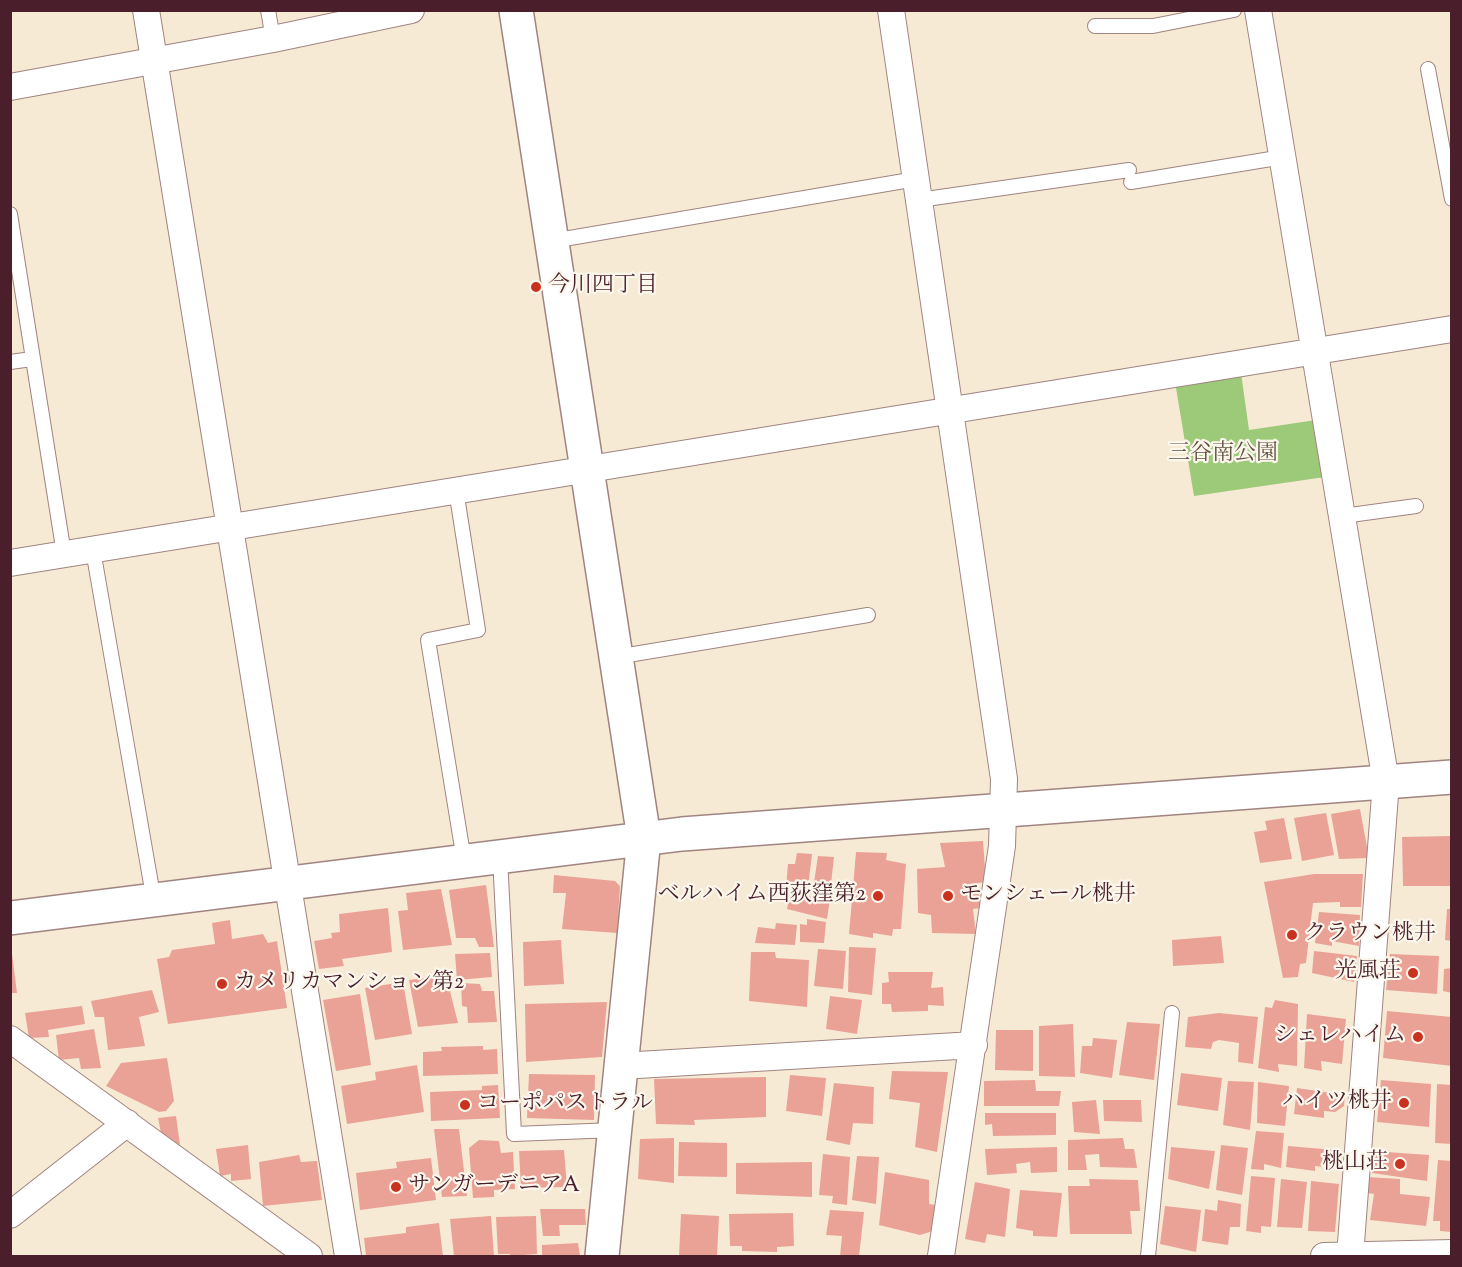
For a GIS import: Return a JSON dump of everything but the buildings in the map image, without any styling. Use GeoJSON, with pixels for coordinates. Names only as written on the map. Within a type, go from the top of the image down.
{"type":"FeatureCollection","features":[{"type":"Feature","properties":{"kind":"street"},"geometry":{"type":"LineString","coordinates":[[146,10],[348,1257]]}},
{"type":"Feature","properties":{"kind":"street"},"geometry":{"type":"LineString","coordinates":[[10,87],[273,39],[411,10]]}},
{"type":"Feature","properties":{"kind":"street"},"geometry":{"type":"LineString","coordinates":[[516,10],[644,838],[602,1257]]}},
{"type":"Feature","properties":{"kind":"street"},"geometry":{"type":"LineString","coordinates":[[891,10],[1004,779],[1005,810],[1002,846],[941,1257]]}},
{"type":"Feature","properties":{"kind":"street"},"geometry":{"type":"LineString","coordinates":[[1258,10],[1386,782],[1350,1256]]}},
{"type":"Feature","properties":{"kind":"street"},"geometry":{"type":"LineString","coordinates":[[10,563],[228,525],[1452,329]]}},
{"type":"Feature","properties":{"kind":"street"},"geometry":{"type":"LineString","coordinates":[[10,918],[644,838],[1452,777]]}},
{"type":"Feature","properties":{"kind":"street"},"geometry":{"type":"LineString","coordinates":[[10,1039],[309,1257]]}},
{"type":"Feature","properties":{"kind":"street"},"geometry":{"type":"LineString","coordinates":[[621,1066],[974,1045]]}},
{"type":"Feature","properties":{"kind":"street"},"geometry":{"type":"LineString","coordinates":[[10,1215],[127,1123]]}},
{"type":"Feature","properties":{"kind":"street"},"geometry":{"type":"LineString","coordinates":[[1324,1257],[1452,1253]]}},
{"type":"Feature","properties":{"kind":"lane"},"geometry":{"type":"LineString","coordinates":[[268,10],[273,39]]}},
{"type":"Feature","properties":{"kind":"lane"},"geometry":{"type":"LineString","coordinates":[[1095,26],[1153,26],[1234,10]]}},
{"type":"Feature","properties":{"kind":"lane"},"geometry":{"type":"LineString","coordinates":[[1428,69],[1452,199]]}},
{"type":"Feature","properties":{"kind":"lane"},"geometry":{"type":"LineString","coordinates":[[552,241],[917,189],[1130,176],[1282,157]]}},
{"type":"Feature","properties":{"kind":"lane"},"geometry":{"type":"LineString","coordinates":[[10,214],[64,554]]}},
{"type":"Feature","properties":{"kind":"lane"},"geometry":{"type":"LineString","coordinates":[[10,362],[32,360]]}},
{"type":"Feature","properties":{"kind":"lane"},"geometry":{"type":"LineString","coordinates":[[456,490],[478,630],[428,640],[464,860]]}},
{"type":"Feature","properties":{"kind":"lane"},"geometry":{"type":"LineString","coordinates":[[1343,516],[1416,506]]}},
{"type":"Feature","properties":{"kind":"lane"},"geometry":{"type":"LineString","coordinates":[[93,550],[154,900]]}},
{"type":"Feature","properties":{"kind":"lane"},"geometry":{"type":"LineString","coordinates":[[616,657],[868,615]]}},
{"type":"Feature","properties":{"kind":"lane"},"geometry":{"type":"LineString","coordinates":[[500,857],[514,1134],[615,1130]]}},
{"type":"Feature","properties":{"kind":"lane"},"geometry":{"type":"LineString","coordinates":[[1148,1257],[1172,1014]]}},
{"type":"Feature","properties":{"kind":"green space","name":"三谷南公園"},"geometry":{"type":"Polygon","coordinates":[[[1241,373],[1249,430],[1316,420],[1325,477],[1194,496],[1175,382],[1241,373]]]}},
{"type":"Feature","properties":{"kind":"place","name":"今川四丁目"},"geometry":{"type":"Point","coordinates":[536,287]}},
{"type":"Feature","properties":{"kind":"place","name":"ベルハイム西荻窪第2"},"geometry":{"type":"Point","coordinates":[878,896]}},
{"type":"Feature","properties":{"kind":"place","name":"モンシェール桃井"},"geometry":{"type":"Point","coordinates":[948,896]}},
{"type":"Feature","properties":{"kind":"place","name":"クラウン桃井"},"geometry":{"type":"Point","coordinates":[1292,935]}},
{"type":"Feature","properties":{"kind":"place","name":"光風荘"},"geometry":{"type":"Point","coordinates":[1413,973]}},
{"type":"Feature","properties":{"kind":"place","name":"カメリカマンション第2"},"geometry":{"type":"Point","coordinates":[222,984]}},
{"type":"Feature","properties":{"kind":"place","name":"シェレハイム"},"geometry":{"type":"Point","coordinates":[1418,1037]}},
{"type":"Feature","properties":{"kind":"place","name":"ハイツ桃井"},"geometry":{"type":"Point","coordinates":[1404,1103]}},
{"type":"Feature","properties":{"kind":"place","name":"コーポパストラル"},"geometry":{"type":"Point","coordinates":[465,1105]}},
{"type":"Feature","properties":{"kind":"place","name":"桃山荘"},"geometry":{"type":"Point","coordinates":[1400,1164]}},
{"type":"Feature","properties":{"kind":"place","name":"サンガーデニアA"},"geometry":{"type":"Point","coordinates":[396,1187]}}]}
